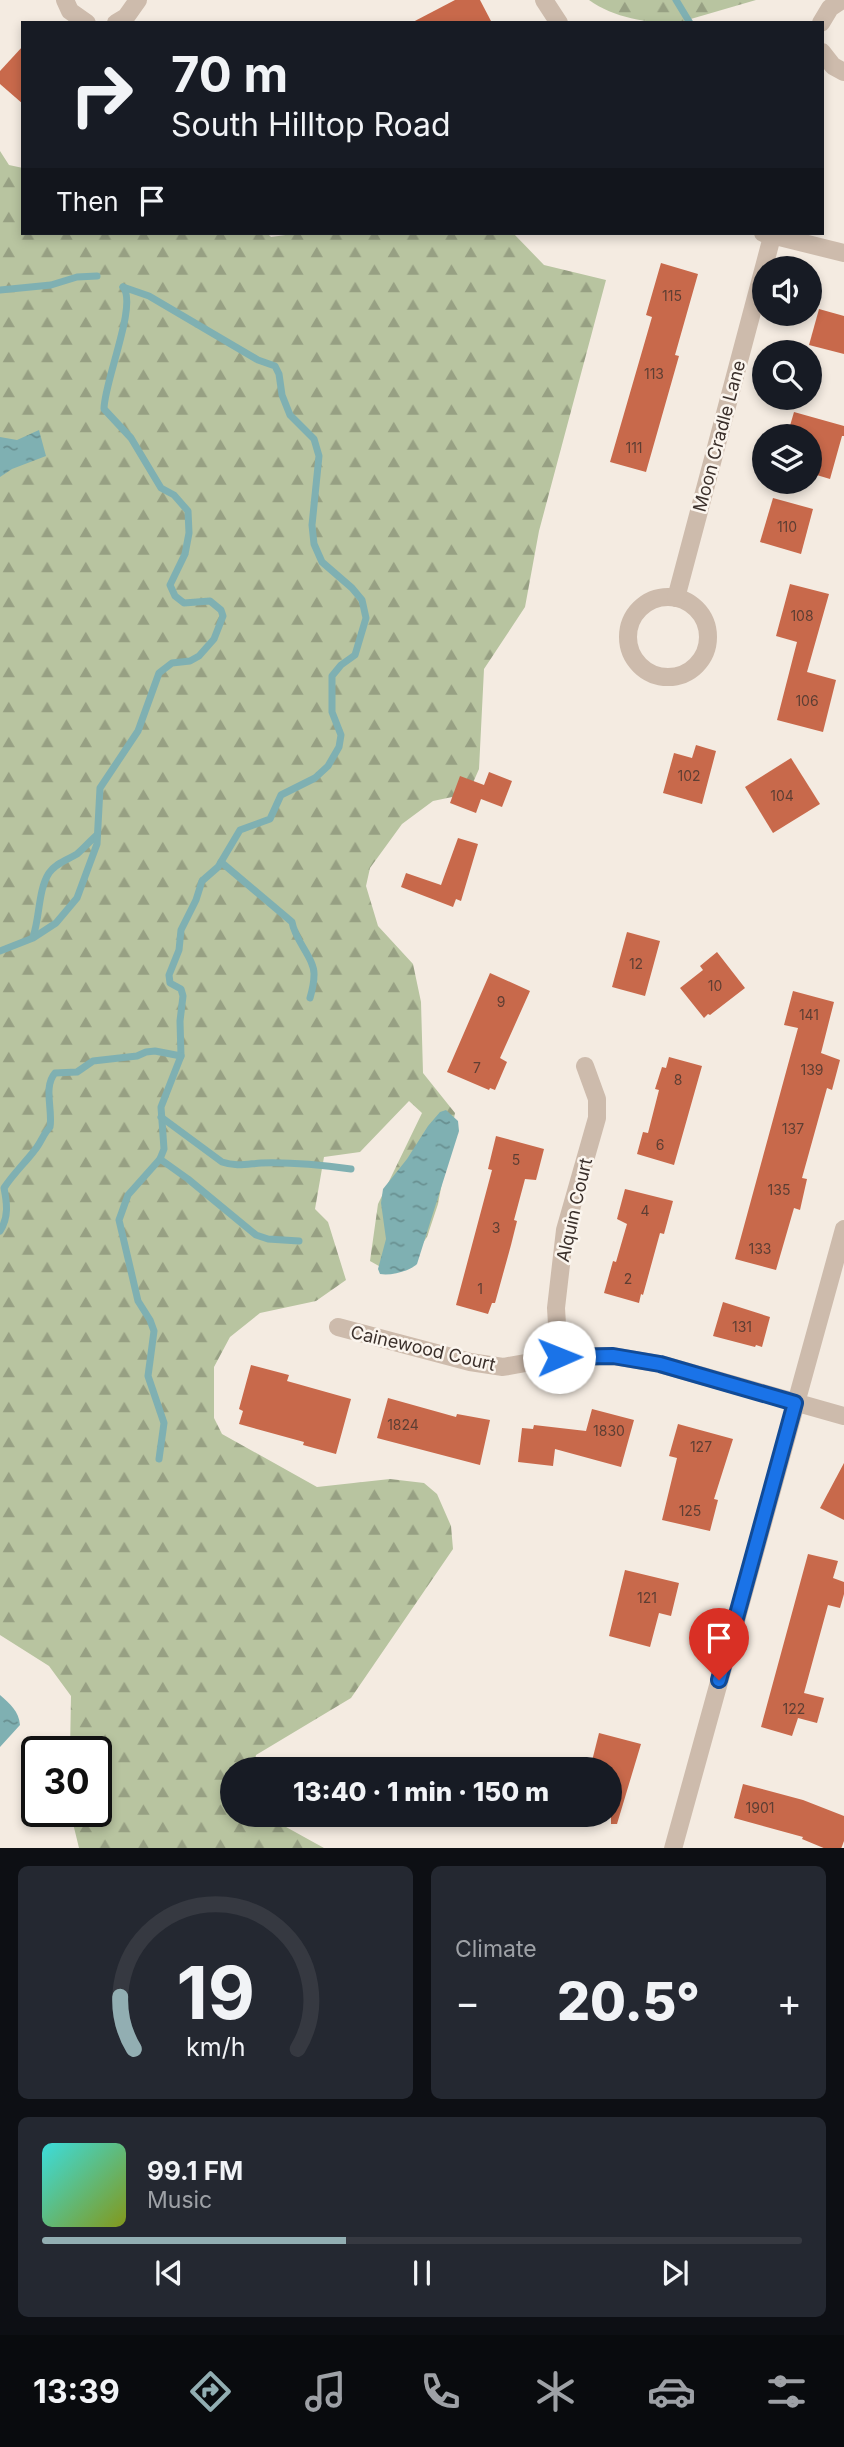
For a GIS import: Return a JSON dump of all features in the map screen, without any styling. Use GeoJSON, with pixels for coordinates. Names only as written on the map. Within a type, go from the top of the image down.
{"type":"FeatureCollection","features":[{"type":"Feature","properties":{"kind":"street"},"geometry":{"type":"LineString","coordinates":[[65,0],[70,11],[84,21]]}},
{"type":"Feature","properties":{"kind":"street"},"geometry":{"type":"LineString","coordinates":[[119,21],[126,17],[138,0]]}},
{"type":"Feature","properties":{"kind":"street"},"geometry":{"type":"LineString","coordinates":[[544,0],[558,21]]}},
{"type":"Feature","properties":{"kind":"street"},"geometry":{"type":"LineString","coordinates":[[822,21],[830,8],[842,0]]}},
{"type":"Feature","properties":{"kind":"street","name":"Moon Cradle Lane"},"geometry":{"type":"LineString","coordinates":[[676,598],[769,235]]}},
{"type":"Feature","properties":{"kind":"street"},"geometry":{"type":"LineString","coordinates":[[773,235],[844,253]]}},
{"type":"Feature","properties":{"kind":"street"},"geometry":{"type":"LineString","coordinates":[[662,597],[676,598],[697,610],[708,633],[707,645],[695,667],[672,677],[659,676],[646,671],[636,662],[628,636],[630,622],[638,610],[649,602],[662,597]]}},
{"type":"Feature","properties":{"kind":"street","name":"Alquin Court"},"geometry":{"type":"LineString","coordinates":[[559,1357],[556,1308],[565,1230],[597,1118],[597,1099],[585,1066]]}},
{"type":"Feature","properties":{"kind":"street"},"geometry":{"type":"LineString","coordinates":[[673,1848],[844,1228]]}},
{"type":"Feature","properties":{"kind":"street","name":"Cainewood Court"},"geometry":{"type":"LineString","coordinates":[[338,1327],[470,1362],[503,1367],[559,1357],[613,1356],[660,1364],[844,1416]]}},
{"type":"Feature","properties":{"kind":"green space"},"geometry":{"type":"Polygon","coordinates":[[[589,0],[756,0],[684,21],[631,18],[589,0]]]}},
{"type":"Feature","properties":{"kind":"green space"},"geometry":{"type":"Polygon","coordinates":[[[0,151],[9,165],[21,168],[21,235],[515,235],[544,265],[606,280],[539,531],[525,607],[484,669],[479,769],[472,785],[457,796],[433,801],[402,824],[370,868],[366,886],[378,926],[413,964],[421,1002],[423,1073],[455,1113],[438,1204],[427,1237],[405,1269],[386,1270],[370,1261],[378,1204],[422,1113],[409,1101],[360,1152],[324,1157],[315,1209],[328,1222],[346,1280],[316,1301],[260,1313],[230,1337],[214,1367],[214,1418],[222,1434],[317,1487],[390,1479],[424,1483],[437,1494],[451,1526],[453,1549],[351,1698],[256,1757],[220,1757],[220,1827],[286,1827],[324,1848],[79,1848],[74,1827],[112,1827],[112,1736],[70,1736],[71,1696],[49,1666],[0,1635],[0,151]]]}},
{"type":"Feature","properties":{"kind":"water"},"geometry":{"type":"Polygon","coordinates":[[[39,430],[46,456],[12,469],[0,477],[0,437],[17,440],[39,430]]]}},
{"type":"Feature","properties":{"kind":"water"},"geometry":{"type":"Polygon","coordinates":[[[446,1110],[458,1121],[459,1131],[417,1264],[400,1272],[380,1274],[378,1269],[386,1239],[381,1203],[383,1189],[428,1126],[440,1112],[446,1110]]]}},
{"type":"Feature","properties":{"kind":"water"},"geometry":{"type":"Polygon","coordinates":[[[0,1695],[16,1712],[20,1725],[0,1747],[0,1695]]]}},
{"type":"Feature","properties":{"kind":"building"},"geometry":{"type":"Polygon","coordinates":[[[455,0],[480,0],[491,21],[415,21],[455,0]]]}},
{"type":"Feature","properties":{"kind":"building"},"geometry":{"type":"Polygon","coordinates":[[[21,48],[21,102],[0,84],[0,71],[21,48]]]}},
{"type":"Feature","properties":{"kind":"building"},"geometry":{"type":"Polygon","coordinates":[[[661,263],[698,274],[675,355],[679,356],[646,472],[610,462],[652,317],[646,315],[661,263]]]}},
{"type":"Feature","properties":{"kind":"building"},"geometry":{"type":"Polygon","coordinates":[[[822,310],[844,316],[844,354],[822,348],[822,340],[810,340],[814,326],[822,326],[822,310]]]}},
{"type":"Feature","properties":{"kind":"building"},"geometry":{"type":"Polygon","coordinates":[[[794,412],[844,426],[844,436],[830,479],[822,477],[822,424],[790,424],[794,412]]]}},
{"type":"Feature","properties":{"kind":"building"},"geometry":{"type":"Polygon","coordinates":[[[773,498],[813,509],[801,554],[760,542],[773,498]]]}},
{"type":"Feature","properties":{"kind":"building"},"geometry":{"type":"Polygon","coordinates":[[[790,584],[829,594],[807,672],[836,680],[823,732],[777,720],[797,642],[776,636],[790,584]]]}},
{"type":"Feature","properties":{"kind":"building"},"geometry":{"type":"Polygon","coordinates":[[[696,745],[716,751],[702,804],[663,793],[674,753],[692,758],[696,745]]]}},
{"type":"Feature","properties":{"kind":"building"},"geometry":{"type":"Polygon","coordinates":[[[791,758],[820,804],[773,833],[745,787],[791,758]]]}},
{"type":"Feature","properties":{"kind":"building"},"geometry":{"type":"Polygon","coordinates":[[[489,772],[512,781],[502,807],[481,799],[476,813],[450,803],[460,776],[484,785],[489,772]]]}},
{"type":"Feature","properties":{"kind":"building"},"geometry":{"type":"Polygon","coordinates":[[[458,838],[478,844],[461,901],[456,899],[453,907],[401,887],[406,873],[441,885],[458,838]]]}},
{"type":"Feature","properties":{"kind":"building"},"geometry":{"type":"Polygon","coordinates":[[[627,932],[660,941],[645,996],[612,987],[627,932]]]}},
{"type":"Feature","properties":{"kind":"building"},"geometry":{"type":"Polygon","coordinates":[[[717,952],[745,988],[704,1018],[680,988],[703,970],[700,966],[717,952]]]}},
{"type":"Feature","properties":{"kind":"building"},"geometry":{"type":"Polygon","coordinates":[[[490,973],[530,991],[500,1058],[507,1062],[495,1090],[489,1090],[447,1072],[490,973]]]}},
{"type":"Feature","properties":{"kind":"building"},"geometry":{"type":"Polygon","coordinates":[[[793,991],[834,1002],[821,1053],[840,1060],[832,1090],[827,1088],[802,1178],[807,1179],[800,1210],[794,1208],[776,1270],[735,1259],[798,1028],[784,1025],[793,991]]]}},
{"type":"Feature","properties":{"kind":"building"},"geometry":{"type":"Polygon","coordinates":[[[669,1057],[702,1066],[674,1165],[637,1154],[643,1132],[648,1133],[659,1090],[655,1089],[662,1067],[666,1068],[669,1057]]]}},
{"type":"Feature","properties":{"kind":"building"},"geometry":{"type":"Polygon","coordinates":[[[496,1136],[544,1149],[536,1180],[525,1179],[514,1220],[517,1221],[511,1245],[495,1303],[492,1303],[488,1314],[456,1305],[492,1170],[488,1169],[496,1136]]]}},
{"type":"Feature","properties":{"kind":"building"},"geometry":{"type":"Polygon","coordinates":[[[625,1189],[673,1201],[664,1234],[660,1233],[639,1303],[604,1293],[627,1224],[617,1219],[625,1189]]]}},
{"type":"Feature","properties":{"kind":"building"},"geometry":{"type":"Polygon","coordinates":[[[723,1302],[770,1317],[762,1347],[713,1336],[723,1302]]]}},
{"type":"Feature","properties":{"kind":"building"},"geometry":{"type":"Polygon","coordinates":[[[251,1365],[289,1375],[287,1381],[351,1399],[336,1454],[239,1424],[243,1411],[239,1409],[251,1365]]]}},
{"type":"Feature","properties":{"kind":"building"},"geometry":{"type":"Polygon","coordinates":[[[388,1398],[456,1417],[457,1414],[490,1420],[480,1465],[377,1438],[388,1398]]]}},
{"type":"Feature","properties":{"kind":"building"},"geometry":{"type":"Polygon","coordinates":[[[592,1409],[634,1420],[621,1467],[555,1449],[553,1466],[518,1462],[522,1428],[533,1429],[534,1425],[586,1431],[592,1409]]]}},
{"type":"Feature","properties":{"kind":"building"},"geometry":{"type":"Polygon","coordinates":[[[678,1424],[733,1439],[714,1499],[718,1500],[710,1531],[662,1520],[677,1458],[669,1456],[678,1424]]]}},
{"type":"Feature","properties":{"kind":"building"},"geometry":{"type":"Polygon","coordinates":[[[844,1463],[844,1520],[820,1508],[844,1463]]]}},
{"type":"Feature","properties":{"kind":"building"},"geometry":{"type":"Polygon","coordinates":[[[808,1554],[838,1561],[833,1578],[844,1582],[844,1594],[840,1608],[828,1605],[804,1693],[824,1698],[817,1723],[798,1718],[792,1736],[761,1727],[808,1554]]]}},
{"type":"Feature","properties":{"kind":"building"},"geometry":{"type":"Polygon","coordinates":[[[625,1570],[679,1583],[671,1616],[659,1613],[650,1647],[609,1636],[625,1570]]]}},
{"type":"Feature","properties":{"kind":"building"},"geometry":{"type":"Polygon","coordinates":[[[599,1733],[641,1744],[622,1807],[622,1757],[593,1757],[599,1733]]]}},
{"type":"Feature","properties":{"kind":"building"},"geometry":{"type":"Polygon","coordinates":[[[743,1784],[803,1800],[844,1816],[844,1841],[841,1848],[824,1848],[802,1839],[803,1837],[734,1818],[743,1784]]]}},
{"type":"Feature","properties":{"kind":"waterway"},"geometry":{"type":"LineString","coordinates":[[676,0],[689,21]]}},
{"type":"Feature","properties":{"kind":"waterway"},"geometry":{"type":"LineString","coordinates":[[0,290],[51,285],[77,277],[97,276]]}},
{"type":"Feature","properties":{"kind":"waterway"},"geometry":{"type":"LineString","coordinates":[[123,287],[149,296],[258,360],[275,366],[290,415],[314,439],[319,456],[312,525],[314,544],[322,562],[362,600],[366,618],[355,655],[332,676],[332,712],[341,735],[339,747],[328,766],[315,778],[281,795],[270,819],[240,830],[218,867],[202,881],[181,930],[179,950],[169,975],[170,983],[181,989],[183,996],[180,1021],[181,1056],[161,1107],[164,1149],[160,1159],[128,1195],[119,1220],[138,1301],[154,1331],[148,1376],[164,1423],[159,1459]]}},
{"type":"Feature","properties":{"kind":"waterway"},"geometry":{"type":"LineString","coordinates":[[0,951],[33,938],[56,923],[77,898],[97,844],[100,788],[138,731],[159,673],[172,663],[190,661],[199,656],[214,639],[223,616],[221,610],[210,601],[184,603],[175,596],[170,585],[185,554],[189,533],[188,511],[174,495],[161,488],[131,438],[104,409],[124,326],[126,296],[123,287]]}},
{"type":"Feature","properties":{"kind":"waterway"},"geometry":{"type":"LineString","coordinates":[[33,937],[43,887],[49,873],[58,864],[77,854],[97,835]]}},
{"type":"Feature","properties":{"kind":"waterway"},"geometry":{"type":"LineString","coordinates":[[221,862],[292,922],[313,969],[314,981],[310,998]]}},
{"type":"Feature","properties":{"kind":"waterway"},"geometry":{"type":"LineString","coordinates":[[0,1231],[6,1215],[4,1188],[50,1127],[49,1092],[55,1073],[77,1072],[93,1061],[137,1056],[146,1052],[181,1056]]}},
{"type":"Feature","properties":{"kind":"waterway"},"geometry":{"type":"LineString","coordinates":[[161,1117],[227,1164],[295,1163],[351,1169]]}},
{"type":"Feature","properties":{"kind":"waterway"},"geometry":{"type":"LineString","coordinates":[[160,1159],[256,1235],[268,1239],[299,1241]]}},
{"type":"Feature","properties":{"kind":"route"},"geometry":{"type":"LineString","coordinates":[[559,1357],[613,1356],[660,1364],[795,1403],[719,1680]]}}]}
